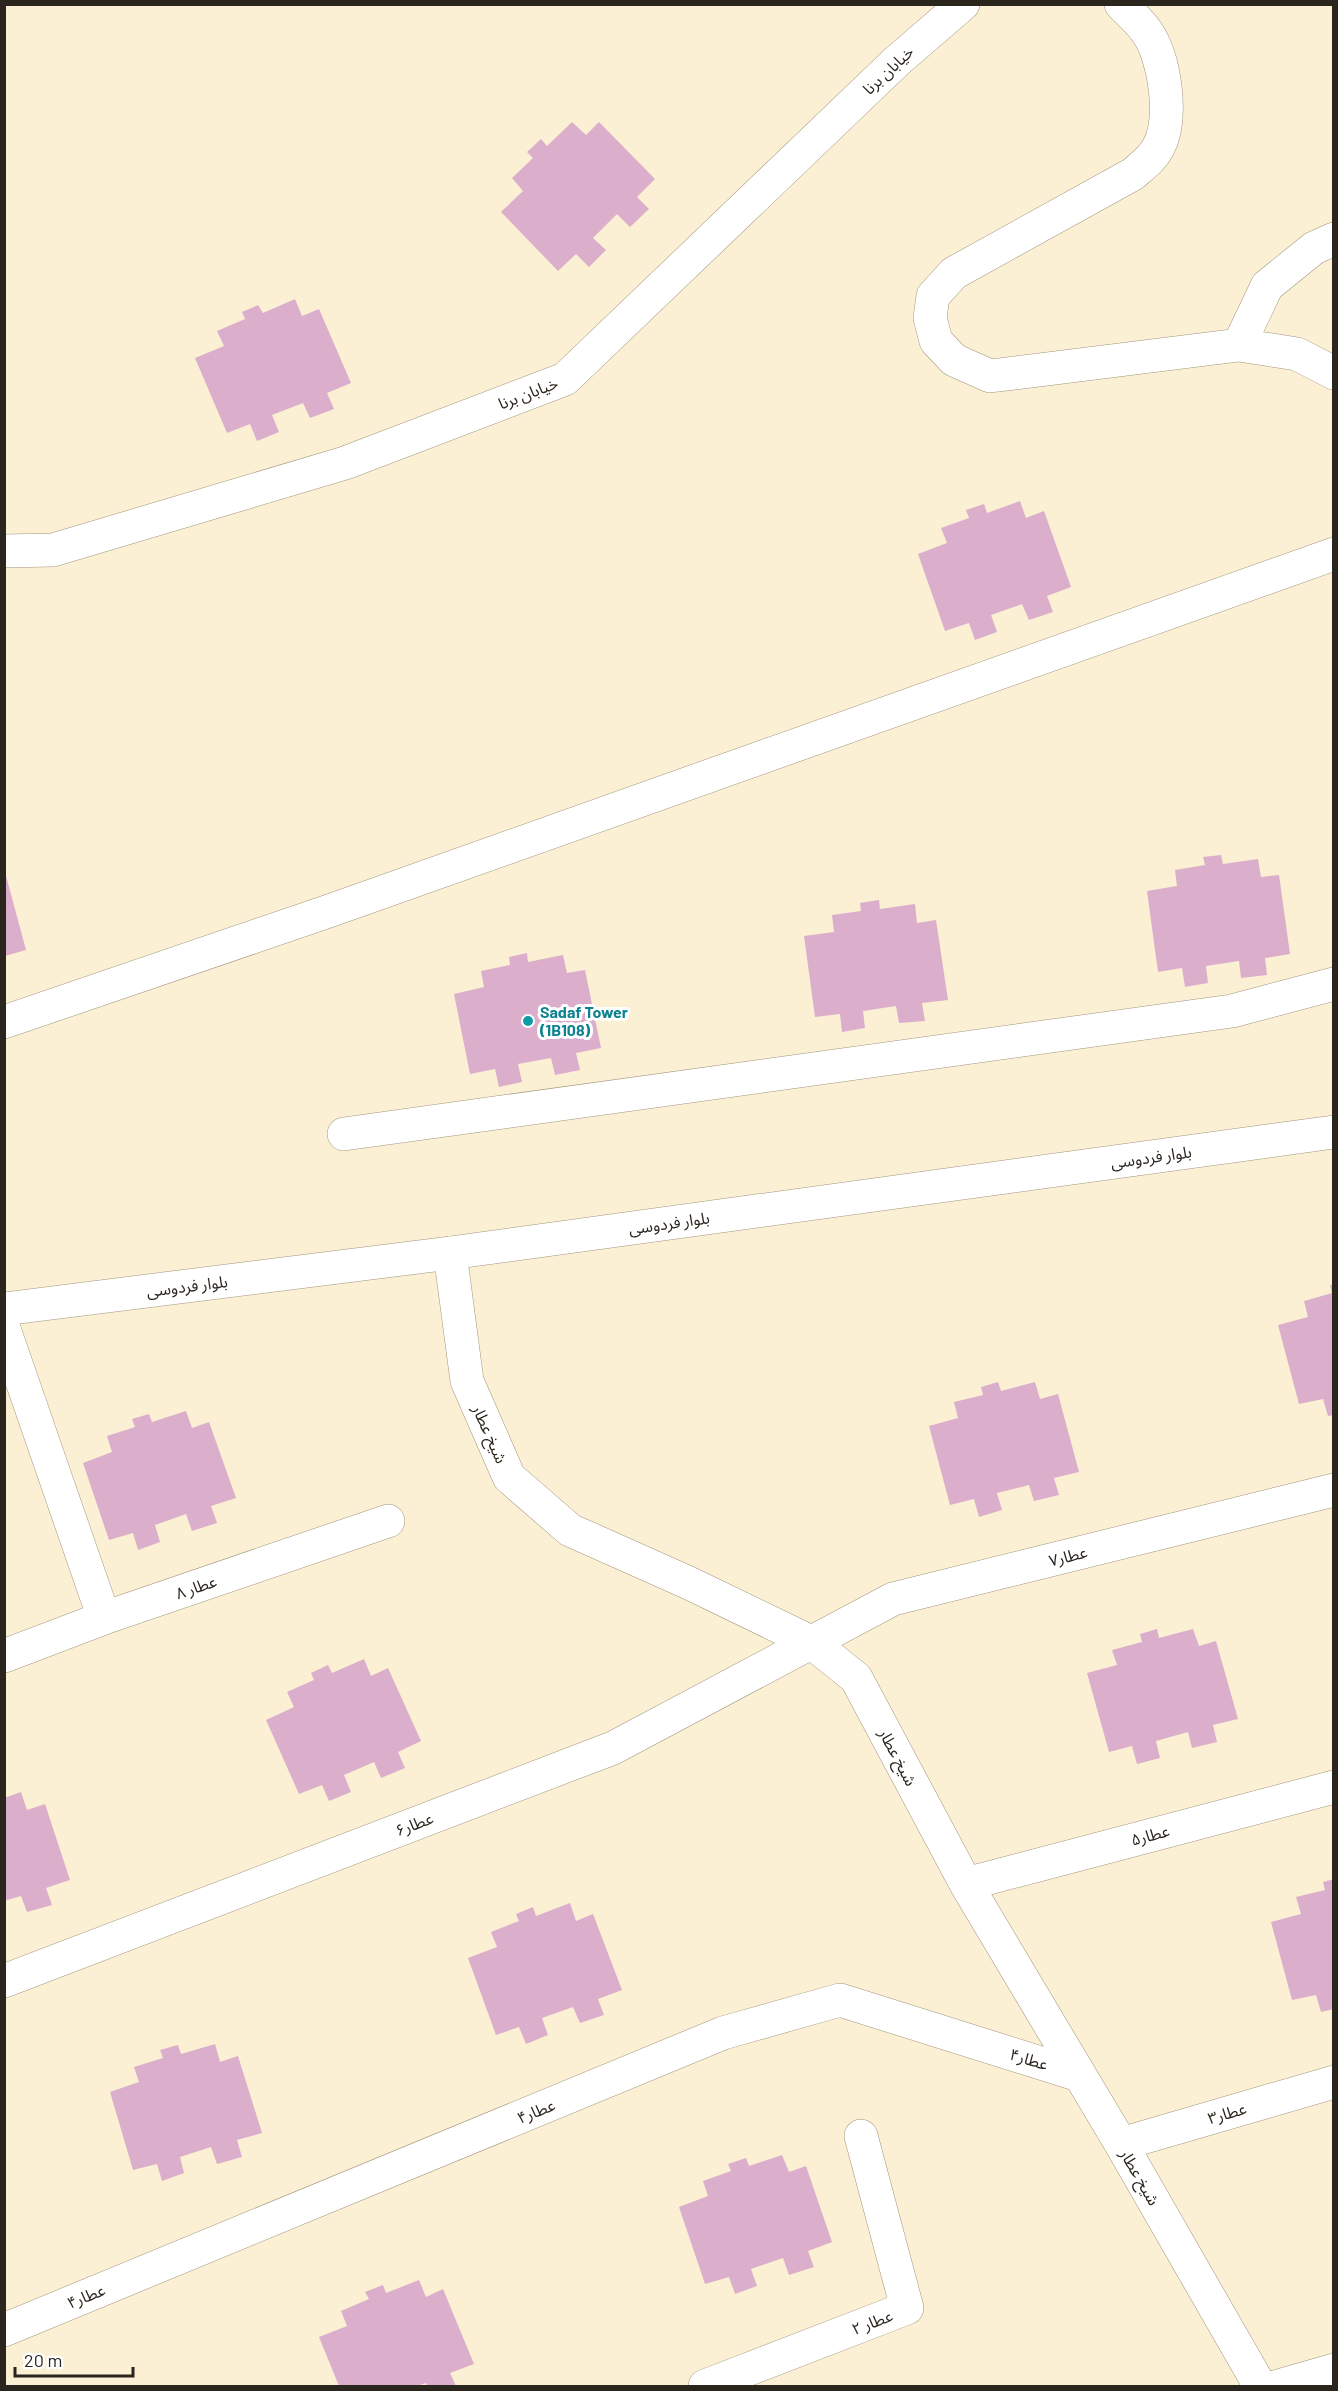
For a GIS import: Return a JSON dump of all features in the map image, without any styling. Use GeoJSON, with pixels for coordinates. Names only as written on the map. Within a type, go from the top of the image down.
{"type":"FeatureCollection","features":[{"type":"Feature","properties":{"kind":"street","name":"خیابان برنا"},"geometry":{"type":"LineString","coordinates":[[4,551],[53,550],[345,463],[565,379],[897,61],[963,4]]}},
{"type":"Feature","properties":{"kind":"street"},"geometry":{"type":"LineString","coordinates":[[1121,4],[1147,32],[1159,61],[1167,92],[1165,119],[1159,146],[1148,162],[1133,174],[954,273],[933,296],[930,318],[936,341],[954,360],[990,376],[1239,345],[1297,354],[1334,373]]}},
{"type":"Feature","properties":{"kind":"street"},"geometry":{"type":"LineString","coordinates":[[1239,345],[1268,286],[1314,248],[1334,239]]}},
{"type":"Feature","properties":{"kind":"street"},"geometry":{"type":"LineString","coordinates":[[4,1022],[329,911],[1334,554]]}},
{"type":"Feature","properties":{"kind":"street"},"geometry":{"type":"LineString","coordinates":[[344,1134],[1232,1011],[1334,984]]}},
{"type":"Feature","properties":{"kind":"street","name":"بلوار فردوسی"},"geometry":{"type":"LineString","coordinates":[[4,1309],[450,1253],[1334,1132]]}},
{"type":"Feature","properties":{"kind":"street","name":"شیخ عطار"},"geometry":{"type":"LineString","coordinates":[[450,1253],[467,1381],[509,1477],[570,1530],[689,1583],[811,1642],[856,1678],[966,1884],[1121,2144],[1260,2386]]}},
{"type":"Feature","properties":{"kind":"street"},"geometry":{"type":"LineString","coordinates":[[4,1329],[104,1618]]}},
{"type":"Feature","properties":{"kind":"street","name":"عطار۷"},"geometry":{"type":"LineString","coordinates":[[811,1642],[893,1599],[1334,1490]]}},
{"type":"Feature","properties":{"kind":"street","name":"عطار ۸"},"geometry":{"type":"LineString","coordinates":[[4,1656],[104,1618],[388,1521]]}},
{"type":"Feature","properties":{"kind":"street","name":"عطار۶"},"geometry":{"type":"LineString","coordinates":[[4,1981],[613,1748],[811,1642]]}},
{"type":"Feature","properties":{"kind":"street","name":"عطار۵"},"geometry":{"type":"LineString","coordinates":[[966,1884],[1334,1786]]}},
{"type":"Feature","properties":{"kind":"street","name":"عطار۴"},"geometry":{"type":"LineString","coordinates":[[4,2330],[723,2033],[840,2000],[1079,2075]]}},
{"type":"Feature","properties":{"kind":"street","name":"عطار۳"},"geometry":{"type":"LineString","coordinates":[[1121,2144],[1334,2082]]}},
{"type":"Feature","properties":{"kind":"street","name":"عطار ۲"},"geometry":{"type":"LineString","coordinates":[[705,2386],[907,2308],[861,2136]]}},
{"type":"Feature","properties":{"kind":"street"},"geometry":{"type":"LineString","coordinates":[[1278,2386],[1334,2370]]}},
{"type":"Feature","properties":{"kind":"building"},"geometry":{"type":"Polygon","coordinates":[[[572,122],[586,135],[599,122],[655,179],[637,197],[649,209],[630,227],[617,214],[593,238],[606,250],[589,267],[576,254],[558,271],[501,212],[523,191],[512,178],[533,158],[527,152],[541,139],[547,146],[572,122]]]}},
{"type":"Feature","properties":{"kind":"building"},"geometry":{"type":"Polygon","coordinates":[[[295,299],[302,316],[319,309],[351,383],[327,393],[334,409],[310,418],[303,403],[272,415],[279,432],[257,441],[250,424],[227,433],[195,358],[224,346],[217,331],[245,319],[242,312],[258,305],[263,313],[295,299]]]}},
{"type":"Feature","properties":{"kind":"building"},"geometry":{"type":"Polygon","coordinates":[[[1020,501],[1026,518],[1044,511],[1071,587],[1047,596],[1053,612],[1029,620],[1022,604],[991,615],[997,632],[975,640],[969,623],[945,631],[918,554],[947,543],[941,528],[969,518],[966,510],[984,504],[987,513],[1020,501]]]}},
{"type":"Feature","properties":{"kind":"building"},"geometry":{"type":"Polygon","coordinates":[[[1221,855],[1223,864],[1258,859],[1261,877],[1279,875],[1290,954],[1265,958],[1267,975],[1241,978],[1239,961],[1206,966],[1208,983],[1185,987],[1182,968],[1158,972],[1147,891],[1177,886],[1175,870],[1205,865],[1203,857],[1221,855]]]}},
{"type":"Feature","properties":{"kind":"building"},"geometry":{"type":"Polygon","coordinates":[[[5,872],[26,950],[5,956],[5,872]]]}},
{"type":"Feature","properties":{"kind":"building"},"geometry":{"type":"Polygon","coordinates":[[[879,900],[880,909],[915,904],[917,923],[936,920],[948,1000],[922,1003],[925,1021],[899,1023],[896,1006],[863,1011],[865,1028],[842,1032],[840,1014],[815,1017],[804,936],[834,932],[832,915],[861,911],[860,903],[879,900]]]}},
{"type":"Feature","properties":{"kind":"building","name":"Sadaf Tower (1B108)"},"geometry":{"type":"Polygon","coordinates":[[[527,953],[528,962],[563,955],[567,973],[585,970],[601,1048],[576,1053],[580,1070],[555,1075],[551,1058],[518,1064],[522,1082],[499,1087],[495,1069],[470,1074],[454,994],[484,987],[481,971],[510,965],[509,957],[527,953]]]}},
{"type":"Feature","properties":{"kind":"building"},"geometry":{"type":"Polygon","coordinates":[[[1330,1285],[1334,1285],[1334,1415],[1328,1416],[1323,1399],[1299,1404],[1278,1325],[1308,1317],[1304,1301],[1332,1293],[1330,1285]]]}},
{"type":"Feature","properties":{"kind":"building"},"geometry":{"type":"Polygon","coordinates":[[[998,1382],[1001,1391],[1035,1382],[1040,1399],[1058,1394],[1079,1472],[1054,1478],[1059,1495],[1034,1501],[1029,1485],[997,1493],[1002,1510],[979,1517],[974,1499],[950,1505],[929,1426],[958,1418],[954,1402],[983,1395],[981,1387],[998,1382]]]}},
{"type":"Feature","properties":{"kind":"building"},"geometry":{"type":"Polygon","coordinates":[[[186,1411],[192,1428],[209,1422],[236,1498],[211,1506],[217,1523],[192,1531],[186,1514],[155,1525],[160,1542],[138,1550],[133,1533],[109,1540],[83,1463],[112,1452],[107,1436],[135,1427],[132,1419],[149,1414],[152,1422],[186,1411]]]}},
{"type":"Feature","properties":{"kind":"building"},"geometry":{"type":"Polygon","coordinates":[[[1157,1629],[1159,1638],[1193,1629],[1199,1646],[1216,1641],[1238,1719],[1213,1725],[1217,1742],[1192,1748],[1188,1732],[1156,1741],[1160,1758],[1137,1764],[1132,1746],[1109,1752],[1087,1673],[1117,1665],[1112,1650],[1142,1642],[1140,1634],[1157,1629]]]}},
{"type":"Feature","properties":{"kind":"building"},"geometry":{"type":"Polygon","coordinates":[[[364,1659],[371,1676],[388,1668],[421,1741],[398,1752],[405,1768],[381,1778],[374,1762],[344,1775],[351,1792],[329,1801],[322,1785],[299,1794],[266,1720],[294,1707],[287,1692],[314,1680],[311,1673],[328,1665],[332,1673],[364,1659]]]}},
{"type":"Feature","properties":{"kind":"building"},"geometry":{"type":"Polygon","coordinates":[[[21,1792],[27,1810],[45,1804],[70,1880],[46,1888],[52,1905],[27,1912],[21,1896],[4,1901],[4,1798],[21,1792]]]}},
{"type":"Feature","properties":{"kind":"building"},"geometry":{"type":"Polygon","coordinates":[[[1334,1879],[1334,2009],[1321,2012],[1316,1995],[1292,2000],[1271,1922],[1301,1914],[1296,1897],[1325,1890],[1323,1882],[1334,1879]]]}},
{"type":"Feature","properties":{"kind":"building"},"geometry":{"type":"Polygon","coordinates":[[[570,1903],[576,1921],[593,1914],[622,1990],[598,1999],[604,2015],[580,2023],[573,2007],[542,2018],[548,2035],[526,2044],[519,2027],[496,2035],[468,1958],[497,1947],[491,1932],[519,1921],[516,1914],[533,1907],[536,1916],[570,1903]]]}},
{"type":"Feature","properties":{"kind":"building"},"geometry":{"type":"Polygon","coordinates":[[[215,2044],[220,2062],[238,2056],[262,2133],[237,2140],[242,2157],[217,2164],[211,2147],[180,2157],[184,2173],[162,2181],[157,2164],[133,2170],[110,2092],[139,2082],[134,2067],[163,2058],[160,2050],[178,2045],[181,2054],[215,2044]]]}},
{"type":"Feature","properties":{"kind":"building"},"geometry":{"type":"Polygon","coordinates":[[[782,2155],[789,2172],[806,2166],[832,2242],[808,2251],[814,2267],[789,2275],[783,2258],[751,2269],[757,2286],[735,2294],[729,2277],[705,2284],[679,2207],[708,2196],[703,2181],[731,2171],[728,2164],[746,2158],[749,2166],[782,2155]]]}},
{"type":"Feature","properties":{"kind":"building"},"geometry":{"type":"Polygon","coordinates":[[[419,2280],[426,2297],[443,2289],[474,2364],[450,2373],[456,2386],[427,2386],[426,2383],[417,2386],[339,2386],[319,2337],[347,2326],[341,2311],[369,2299],[365,2292],[383,2285],[386,2293],[419,2280]]]}},
{"type":"Feature","properties":{"kind":"place","name":"Sadaf Tower (1B108)"},"geometry":{"type":"Point","coordinates":[528,1021]}}]}
